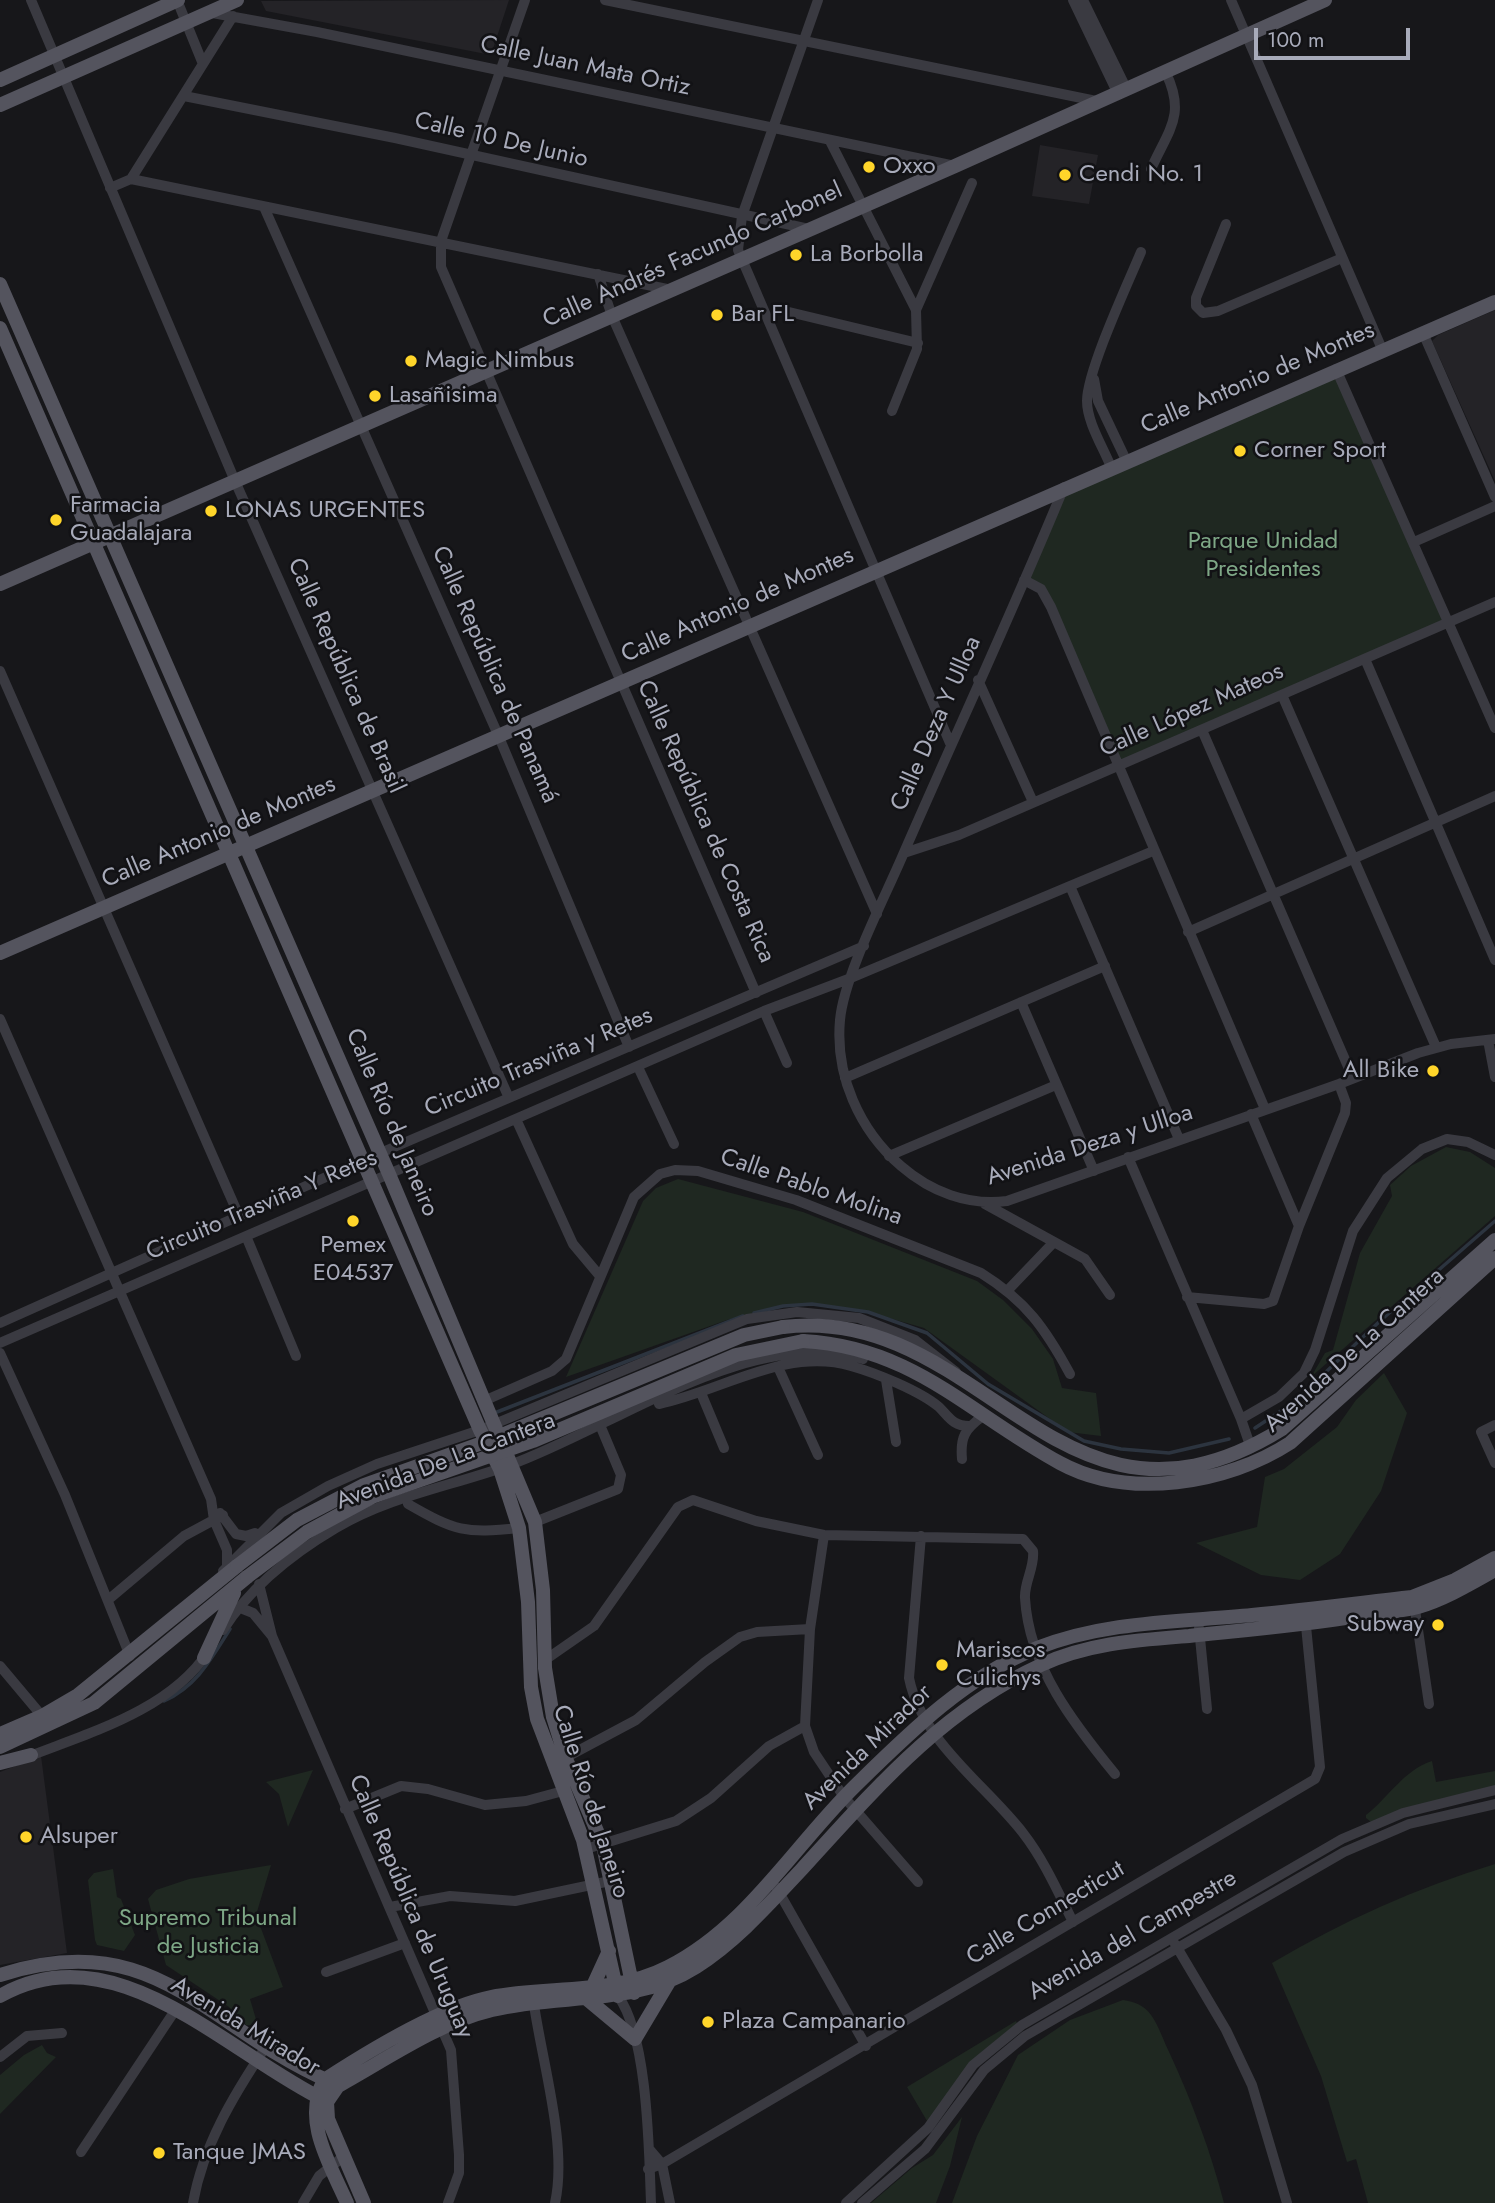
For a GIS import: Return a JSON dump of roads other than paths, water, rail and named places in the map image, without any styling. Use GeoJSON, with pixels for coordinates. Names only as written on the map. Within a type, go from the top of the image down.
{"type":"FeatureCollection","features":[{"type":"Feature","properties":{"kind":"main road"},"geometry":{"type":"LineString","coordinates":[[0,79],[177,0]]}},
{"type":"Feature","properties":{"kind":"main road"},"geometry":{"type":"LineString","coordinates":[[0,105],[237,0]]}},
{"type":"Feature","properties":{"kind":"main road","name":"Calle Andrés Facundo Carbonel"},"geometry":{"type":"LineString","coordinates":[[0,584],[1101,102],[1325,0]]}},
{"type":"Feature","properties":{"kind":"main road","name":"Calle Río de Janeiro"},"geometry":{"type":"LineString","coordinates":[[0,284],[496,1423],[519,1528],[528,1602],[531,1687],[537,1719],[603,1845],[602,1883]]}},
{"type":"Feature","properties":{"kind":"main road","name":"Calle Antonio de Montes"},"geometry":{"type":"LineString","coordinates":[[0,953],[499,737],[1126,460],[1495,302]]}},
{"type":"Feature","properties":{"kind":"main road","name":"Calle Río de Janeiro"},"geometry":{"type":"LineString","coordinates":[[0,328],[480,1430],[506,1466],[536,1522],[544,1590],[545,1660],[563,1791],[602,1883],[616,1949],[620,1995]]}},
{"type":"Feature","properties":{"kind":"main road","name":"Avenida De La Cantera"},"geometry":{"type":"LineString","coordinates":[[0,1747],[94,1703],[241,1576],[297,1520],[364,1485],[485,1442],[744,1335],[817,1324],[869,1332],[905,1345],[1058,1443],[1132,1468],[1164,1469],[1212,1461],[1251,1448],[1303,1413],[1495,1240]]}},
{"type":"Feature","properties":{"kind":"main road","name":"Avenida De La Cantera"},"geometry":{"type":"LineString","coordinates":[[0,1734],[42,1716],[78,1695],[198,1599],[241,1576],[307,1532],[372,1497],[533,1441],[736,1355],[803,1341],[834,1343],[867,1350],[895,1361],[932,1382],[1062,1464],[1091,1474],[1133,1482],[1171,1483],[1222,1474],[1274,1453],[1306,1432],[1400,1341],[1495,1258]]}},
{"type":"Feature","properties":{"kind":"main road"},"geometry":{"type":"LineString","coordinates":[[1091,1474],[1096,1458]]}},
{"type":"Feature","properties":{"kind":"main road","name":"Avenida Mirador"},"geometry":{"type":"LineString","coordinates":[[667,1975],[724,1929],[844,1797],[924,1719],[987,1675],[1037,1648],[1116,1628],[1198,1618],[1413,1602],[1495,1558]]}},
{"type":"Feature","properties":{"kind":"main road","name":"Avenida Mirador"},"geometry":{"type":"LineString","coordinates":[[324,2080],[491,1997],[533,1999],[589,1994],[620,1995],[633,1986],[667,1975],[725,1946],[780,1892],[891,1770],[933,1733],[993,1691],[1042,1664],[1117,1642],[1306,1624],[1444,1597],[1495,1570]]}},
{"type":"Feature","properties":{"kind":"main road"},"geometry":{"type":"LineString","coordinates":[[204,1658],[241,1576]]}},
{"type":"Feature","properties":{"kind":"main road"},"geometry":{"type":"LineString","coordinates":[[0,1766],[31,1755]]}},
{"type":"Feature","properties":{"kind":"main road"},"geometry":{"type":"LineString","coordinates":[[616,1949],[639,1964],[667,1975],[635,2039],[589,1994],[616,1949]]}},
{"type":"Feature","properties":{"kind":"main road","name":"Calle Río de Janeiro"},"geometry":{"type":"LineString","coordinates":[[616,1949],[633,1986]]}},
{"type":"Feature","properties":{"kind":"main road","name":"Avenida Mirador"},"geometry":{"type":"LineString","coordinates":[[0,1975],[30,1967],[80,1961],[123,1965],[158,1979],[209,2008],[265,2048],[338,2086]]}},
{"type":"Feature","properties":{"kind":"main road","name":"Avenida Mirador"},"geometry":{"type":"LineString","coordinates":[[0,1996],[41,1982],[67,1977],[97,1978],[128,1986],[176,2010],[255,2062],[321,2099],[440,2023]]}},
{"type":"Feature","properties":{"kind":"main road"},"geometry":{"type":"LineString","coordinates":[[324,2080],[315,2122],[347,2203]]}},
{"type":"Feature","properties":{"kind":"main road"},"geometry":{"type":"LineString","coordinates":[[321,2099],[365,2203]]}},
{"type":"Feature","properties":{"kind":"street","name":"Calle República de Brasil"},"geometry":{"type":"LineString","coordinates":[[31,0],[235,481],[509,1098]]}},
{"type":"Feature","properties":{"kind":"street"},"geometry":{"type":"LineString","coordinates":[[177,0],[203,64]]}},
{"type":"Feature","properties":{"kind":"street"},"geometry":{"type":"LineString","coordinates":[[441,241],[525,0]]}},
{"type":"Feature","properties":{"kind":"street"},"geometry":{"type":"LineString","coordinates":[[606,0],[1101,102]]}},
{"type":"Feature","properties":{"kind":"street"},"geometry":{"type":"LineString","coordinates":[[818,0],[742,216],[738,234],[740,259],[950,743]]}},
{"type":"Feature","properties":{"kind":"street"},"geometry":{"type":"LineString","coordinates":[[1231,0],[1382,349]]}},
{"type":"Feature","properties":{"kind":"street"},"geometry":{"type":"LineString","coordinates":[[1076,1],[1122,92]]}},
{"type":"Feature","properties":{"kind":"street","name":"Calle Juan Mata Ortiz"},"geometry":{"type":"LineString","coordinates":[[206,12],[501,70],[955,166]]}},
{"type":"Feature","properties":{"kind":"street"},"geometry":{"type":"LineString","coordinates":[[110,188],[131,179],[233,16]]}},
{"type":"Feature","properties":{"kind":"street"},"geometry":{"type":"LineString","coordinates":[[1151,169],[1177,111],[1177,98],[1166,73]]}},
{"type":"Feature","properties":{"kind":"street","name":"Calle 10 De Junio"},"geometry":{"type":"LineString","coordinates":[[184,96],[809,229]]}},
{"type":"Feature","properties":{"kind":"street"},"geometry":{"type":"LineString","coordinates":[[830,141],[916,310],[918,343],[892,411]]}},
{"type":"Feature","properties":{"kind":"street"},"geometry":{"type":"LineString","coordinates":[[131,179],[672,290]]}},
{"type":"Feature","properties":{"kind":"street"},"geometry":{"type":"LineString","coordinates":[[916,310],[972,183]]}},
{"type":"Feature","properties":{"kind":"street","name":"Calle República de Panamá"},"geometry":{"type":"LineString","coordinates":[[264,207],[499,737],[629,1047]]}},
{"type":"Feature","properties":{"kind":"street"},"geometry":{"type":"LineString","coordinates":[[1226,223],[1198,290],[1196,306],[1203,313],[1218,311],[1342,258]]}},
{"type":"Feature","properties":{"kind":"street","name":"Calle República de Costa Rica"},"geometry":{"type":"LineString","coordinates":[[441,241],[441,267],[757,993]]}},
{"type":"Feature","properties":{"kind":"street"},"geometry":{"type":"LineString","coordinates":[[1111,467],[1087,403],[1093,376],[1141,252]]}},
{"type":"Feature","properties":{"kind":"street"},"geometry":{"type":"LineString","coordinates":[[598,274],[612,316],[711,534],[748,626],[877,914]]}},
{"type":"Feature","properties":{"kind":"street"},"geometry":{"type":"LineString","coordinates":[[789,312],[918,343]]}},
{"type":"Feature","properties":{"kind":"street"},"geometry":{"type":"LineString","coordinates":[[1423,333],[1495,497]]}},
{"type":"Feature","properties":{"kind":"street"},"geometry":{"type":"LineString","coordinates":[[1336,369],[1449,622],[1490,702],[1495,727]]}},
{"type":"Feature","properties":{"kind":"street"},"geometry":{"type":"LineString","coordinates":[[1093,376],[1098,401],[1126,460]]}},
{"type":"Feature","properties":{"kind":"street","name":"Calle Deza Y Ulloa"},"geometry":{"type":"LineString","coordinates":[[851,978],[950,743],[1064,487]]}},
{"type":"Feature","properties":{"kind":"street"},"geometry":{"type":"LineString","coordinates":[[1414,542],[1495,506]]}},
{"type":"Feature","properties":{"kind":"street"},"geometry":{"type":"LineString","coordinates":[[1024,580],[1045,595],[1265,1109]]}},
{"type":"Feature","properties":{"kind":"street","name":"Calle López Mateos"},"geometry":{"type":"LineString","coordinates":[[904,853],[959,835],[1495,603]]}},
{"type":"Feature","properties":{"kind":"street"},"geometry":{"type":"LineString","coordinates":[[1365,659],[1495,960]]}},
{"type":"Feature","properties":{"kind":"street"},"geometry":{"type":"LineString","coordinates":[[0,671],[239,1216]]}},
{"type":"Feature","properties":{"kind":"street"},"geometry":{"type":"LineString","coordinates":[[978,680],[1033,802]]}},
{"type":"Feature","properties":{"kind":"street"},"geometry":{"type":"LineString","coordinates":[[1282,695],[1436,1047]]}},
{"type":"Feature","properties":{"kind":"street"},"geometry":{"type":"LineString","coordinates":[[1202,730],[1353,1078]]}},
{"type":"Feature","properties":{"kind":"street"},"geometry":{"type":"LineString","coordinates":[[1188,932],[1495,796]]}},
{"type":"Feature","properties":{"kind":"street","name":"Circuito Trasviña Y Retes"},"geometry":{"type":"LineString","coordinates":[[0,1343],[764,1011],[851,978],[1153,851]]}},
{"type":"Feature","properties":{"kind":"street"},"geometry":{"type":"LineString","coordinates":[[1070,887],[1178,1139]]}},
{"type":"Feature","properties":{"kind":"street","name":"Circuito Trasviña y Retes"},"geometry":{"type":"LineString","coordinates":[[0,1323],[380,1153],[864,946]]}},
{"type":"Feature","properties":{"kind":"street"},"geometry":{"type":"LineString","coordinates":[[845,1078],[1105,966]]}},
{"type":"Feature","properties":{"kind":"street","name":"Avenida Deza y Ulloa"},"geometry":{"type":"LineString","coordinates":[[851,978],[840,1017],[839,1047],[845,1078],[863,1121],[889,1156],[938,1190],[959,1200],[985,1204],[1007,1201],[1094,1171],[1436,1047],[1491,1040]]}},
{"type":"Feature","properties":{"kind":"street"},"geometry":{"type":"LineString","coordinates":[[1021,1002],[1094,1171]]}},
{"type":"Feature","properties":{"kind":"street"},"geometry":{"type":"LineString","coordinates":[[764,1011],[787,1063]]}},
{"type":"Feature","properties":{"kind":"street"},"geometry":{"type":"LineString","coordinates":[[0,1019],[217,1515],[226,1545],[272,1636]]}},
{"type":"Feature","properties":{"kind":"street"},"geometry":{"type":"LineString","coordinates":[[1491,1040],[1495,1077]]}},
{"type":"Feature","properties":{"kind":"street"},"geometry":{"type":"LineString","coordinates":[[638,1066],[674,1144]]}},
{"type":"Feature","properties":{"kind":"street"},"geometry":{"type":"LineString","coordinates":[[1188,1297],[1271,1303],[1345,1113],[1346,1103],[1339,1084]]}},
{"type":"Feature","properties":{"kind":"street"},"geometry":{"type":"LineString","coordinates":[[889,1156],[1056,1085]]}},
{"type":"Feature","properties":{"kind":"street"},"geometry":{"type":"LineString","coordinates":[[1251,1114],[1299,1226]]}},
{"type":"Feature","properties":{"kind":"street"},"geometry":{"type":"LineString","coordinates":[[516,1119],[573,1244],[599,1275]]}},
{"type":"Feature","properties":{"kind":"street"},"geometry":{"type":"LineString","coordinates":[[1241,1419],[1279,1397],[1304,1373],[1315,1350],[1353,1231],[1387,1178],[1411,1157],[1447,1139],[1468,1142],[1495,1155]]}},
{"type":"Feature","properties":{"kind":"street"},"geometry":{"type":"LineString","coordinates":[[1128,1157],[1251,1448]]}},
{"type":"Feature","properties":{"kind":"street","name":"Calle Pablo Molina"},"geometry":{"type":"LineString","coordinates":[[486,1400],[561,1365],[566,1359],[634,1197],[660,1174],[686,1171],[698,1171],[796,1200],[981,1273],[1008,1290],[1032,1312],[1070,1374]]}},
{"type":"Feature","properties":{"kind":"street"},"geometry":{"type":"LineString","coordinates":[[985,1204],[1084,1259],[1110,1295]]}},
{"type":"Feature","properties":{"kind":"street"},"geometry":{"type":"LineString","coordinates":[[246,1236],[296,1356]]}},
{"type":"Feature","properties":{"kind":"street"},"geometry":{"type":"LineString","coordinates":[[1008,1290],[1053,1243]]}},
{"type":"Feature","properties":{"kind":"street","name":"Avenida De La Cantera"},"geometry":{"type":"LineString","coordinates":[[31,1755],[159,1700],[182,1682],[204,1658],[238,1607],[241,1576],[261,1530],[306,1497],[377,1464],[480,1430],[722,1328],[747,1320],[797,1312],[859,1318],[888,1327],[915,1340],[942,1358],[970,1385]]}},
{"type":"Feature","properties":{"kind":"street","name":"Avenida De La Cantera"},"geometry":{"type":"LineString","coordinates":[[241,1576],[401,1498],[506,1466],[737,1366],[793,1352],[853,1356],[932,1382]]}},
{"type":"Feature","properties":{"kind":"street"},"geometry":{"type":"LineString","coordinates":[[0,1353],[65,1495],[130,1656]]}},
{"type":"Feature","properties":{"kind":"street"},"geometry":{"type":"LineString","coordinates":[[638,1408],[701,1393],[778,1367],[814,1361],[851,1366],[886,1380],[929,1401],[957,1425],[969,1426]]}},
{"type":"Feature","properties":{"kind":"street"},"geometry":{"type":"LineString","coordinates":[[778,1367],[818,1455]]}},
{"type":"Feature","properties":{"kind":"street"},"geometry":{"type":"LineString","coordinates":[[886,1380],[896,1442]]}},
{"type":"Feature","properties":{"kind":"street"},"geometry":{"type":"LineString","coordinates":[[701,1393],[724,1448]]}},
{"type":"Feature","properties":{"kind":"street"},"geometry":{"type":"LineString","coordinates":[[552,1399],[542,1411],[541,1427],[552,1438],[566,1441]]}},
{"type":"Feature","properties":{"kind":"street"},"geometry":{"type":"LineString","coordinates":[[962,1459],[960,1444],[969,1426],[983,1416]]}},
{"type":"Feature","properties":{"kind":"street"},"geometry":{"type":"LineString","coordinates":[[536,1522],[602,1498],[618,1489],[621,1475],[600,1425]]}},
{"type":"Feature","properties":{"kind":"street"},"geometry":{"type":"LineString","coordinates":[[1495,1425],[1482,1432],[1495,1463]]}},
{"type":"Feature","properties":{"kind":"street"},"geometry":{"type":"LineString","coordinates":[[414,1451],[435,1452],[447,1456],[452,1462],[454,1472],[440,1486]]}},
{"type":"Feature","properties":{"kind":"street"},"geometry":{"type":"LineString","coordinates":[[545,1660],[594,1626],[671,1517],[685,1502],[701,1501],[756,1521],[824,1535],[1023,1539],[1034,1556],[1024,1598],[1042,1664],[1064,1709],[1115,1774]]}},
{"type":"Feature","properties":{"kind":"street"},"geometry":{"type":"LineString","coordinates":[[408,1504],[452,1528],[465,1532],[519,1528]]}},
{"type":"Feature","properties":{"kind":"street"},"geometry":{"type":"LineString","coordinates":[[217,1515],[236,1534],[246,1536],[261,1530]]}},
{"type":"Feature","properties":{"kind":"street"},"geometry":{"type":"LineString","coordinates":[[108,1600],[184,1536],[217,1515]]}},
{"type":"Feature","properties":{"kind":"street"},"geometry":{"type":"LineString","coordinates":[[824,1535],[810,1629],[805,1726],[814,1752],[844,1797],[918,1882]]}},
{"type":"Feature","properties":{"kind":"street"},"geometry":{"type":"LineString","coordinates":[[921,1536],[909,1678],[924,1719],[933,1733],[1025,1835],[1048,1872],[1073,1922]]}},
{"type":"Feature","properties":{"kind":"street"},"geometry":{"type":"LineString","coordinates":[[1413,1602],[1429,1704]]}},
{"type":"Feature","properties":{"kind":"street"},"geometry":{"type":"LineString","coordinates":[[238,1607],[253,1613],[272,1636]]}},
{"type":"Feature","properties":{"kind":"street","name":"Calle Connecticut"},"geometry":{"type":"LineString","coordinates":[[648,2169],[662,2164],[866,2046],[1315,1779],[1320,1767],[1304,1609]]}},
{"type":"Feature","properties":{"kind":"street"},"geometry":{"type":"LineString","coordinates":[[1198,1618],[1207,1709]]}},
{"type":"Feature","properties":{"kind":"street"},"geometry":{"type":"LineString","coordinates":[[559,1761],[636,1720],[740,1637],[757,1632],[810,1629]]}},
{"type":"Feature","properties":{"kind":"street","name":"Calle República de Uruguay"},"geometry":{"type":"LineString","coordinates":[[272,1636],[451,2050],[459,2173],[447,2203]]}},
{"type":"Feature","properties":{"kind":"street"},"geometry":{"type":"LineString","coordinates":[[0,1666],[42,1716]]}},
{"type":"Feature","properties":{"kind":"street"},"geometry":{"type":"LineString","coordinates":[[586,1849],[676,1821],[711,1798],[769,1746],[805,1726]]}},
{"type":"Feature","properties":{"kind":"street"},"geometry":{"type":"LineString","coordinates":[[345,1809],[401,1786],[428,1789],[485,1805],[516,1803],[563,1791]]}},
{"type":"Feature","properties":{"kind":"street","name":"Avenida del Campestre"},"geometry":{"type":"LineString","coordinates":[[954,2099],[973,2065],[1001,2039],[1314,1854],[1403,1813],[1495,1793]]}},
{"type":"Feature","properties":{"kind":"street","name":"Avenida del Campestre"},"geometry":{"type":"LineString","coordinates":[[844,2202],[869,2189],[954,2099],[1006,2049],[1320,1864],[1409,1824],[1495,1804]]}},
{"type":"Feature","properties":{"kind":"street"},"geometry":{"type":"LineString","coordinates":[[1314,1854],[1320,1864]]}},
{"type":"Feature","properties":{"kind":"street"},"geometry":{"type":"LineString","coordinates":[[771,1879],[866,2046]]}},
{"type":"Feature","properties":{"kind":"street"},"geometry":{"type":"LineString","coordinates":[[390,1907],[450,1896],[515,1902],[602,1883]]}},
{"type":"Feature","properties":{"kind":"street"},"geometry":{"type":"LineString","coordinates":[[1172,1938],[1226,2030],[1252,2085],[1287,2203]]}},
{"type":"Feature","properties":{"kind":"street"},"geometry":{"type":"LineString","coordinates":[[326,1972],[405,1943]]}},
{"type":"Feature","properties":{"kind":"street","name":"Calle Río de Janeiro"},"geometry":{"type":"LineString","coordinates":[[620,1995],[635,2039],[650,2150],[648,2169],[651,2203]]}},
{"type":"Feature","properties":{"kind":"street"},"geometry":{"type":"LineString","coordinates":[[533,1999],[556,2139],[559,2169],[555,2203]]}},
{"type":"Feature","properties":{"kind":"street"},"geometry":{"type":"LineString","coordinates":[[81,2152],[176,2010]]}},
{"type":"Feature","properties":{"kind":"street"},"geometry":{"type":"LineString","coordinates":[[0,2057],[27,2036],[62,2033]]}},
{"type":"Feature","properties":{"kind":"street"},"geometry":{"type":"LineString","coordinates":[[193,2203],[210,2144],[265,2048]]}},
{"type":"Feature","properties":{"kind":"street"},"geometry":{"type":"LineString","coordinates":[[650,2150],[662,2164],[670,2203]]}},
{"type":"Feature","properties":{"kind":"street"},"geometry":{"type":"LineString","coordinates":[[303,2203],[309,2188],[330,2164],[344,2157]]}},
{"type":"Feature","properties":{"kind":"street","name":"Avenida del Campestre"},"geometry":{"type":"LineString","coordinates":[[862,2203],[869,2189]]}},
{"type":"Feature","properties":{"kind":"waterway"},"geometry":{"type":"LineString","coordinates":[[1255,1428],[1293,1403],[1380,1321],[1495,1221]]}},
{"type":"Feature","properties":{"kind":"waterway"},"geometry":{"type":"LineString","coordinates":[[754,1313],[783,1306],[812,1304],[868,1312],[927,1333],[988,1384],[1084,1441],[1121,1449],[1169,1453],[1229,1439]]}},
{"type":"Feature","properties":{"kind":"waterway"},"geometry":{"type":"LineString","coordinates":[[497,1412],[743,1316]]}},
{"type":"Feature","properties":{"kind":"waterway"},"geometry":{"type":"LineString","coordinates":[[164,1701],[194,1680],[230,1629]]}},
{"type":"Feature","properties":{"kind":"place","name":"Oxxo"},"geometry":{"type":"Point","coordinates":[869,167]}},
{"type":"Feature","properties":{"kind":"place","name":"Cendi No. 1"},"geometry":{"type":"Point","coordinates":[1065,175]}},
{"type":"Feature","properties":{"kind":"place","name":"La Borbolla"},"geometry":{"type":"Point","coordinates":[796,255]}},
{"type":"Feature","properties":{"kind":"place","name":"Bar FL"},"geometry":{"type":"Point","coordinates":[717,315]}},
{"type":"Feature","properties":{"kind":"place","name":"Magic Nimbus"},"geometry":{"type":"Point","coordinates":[411,361]}},
{"type":"Feature","properties":{"kind":"place","name":"Lasañisima"},"geometry":{"type":"Point","coordinates":[375,396]}},
{"type":"Feature","properties":{"kind":"place","name":"Corner Sport"},"geometry":{"type":"Point","coordinates":[1240,451]}},
{"type":"Feature","properties":{"kind":"place","name":"LONAS URGENTES"},"geometry":{"type":"Point","coordinates":[211,511]}},
{"type":"Feature","properties":{"kind":"place","name":"Farmacia Guadalajara"},"geometry":{"type":"Point","coordinates":[56,520]}},
{"type":"Feature","properties":{"kind":"place","name":"All Bike"},"geometry":{"type":"Point","coordinates":[1433,1071]}},
{"type":"Feature","properties":{"kind":"place","name":"Pemex E04537"},"geometry":{"type":"Point","coordinates":[353,1221]}},
{"type":"Feature","properties":{"kind":"place","name":"Subway"},"geometry":{"type":"Point","coordinates":[1438,1625]}},
{"type":"Feature","properties":{"kind":"place","name":"Mariscos Culichys"},"geometry":{"type":"Point","coordinates":[942,1665]}},
{"type":"Feature","properties":{"kind":"place","name":"Alsuper"},"geometry":{"type":"Point","coordinates":[26,1837]}},
{"type":"Feature","properties":{"kind":"place","name":"Plaza Campanario"},"geometry":{"type":"Point","coordinates":[708,2022]}},
{"type":"Feature","properties":{"kind":"place","name":"Tanque JMAS"},"geometry":{"type":"Point","coordinates":[159,2153]}},
{"type":"Feature","properties":{"kind":"park label","name":"Parque Unidad Presidentes"},"geometry":{"type":"Point","coordinates":[1263,556]}},
{"type":"Feature","properties":{"kind":"park label","name":"Supremo Tribunal de Justicia"},"geometry":{"type":"Point","coordinates":[208,1933]}}]}
